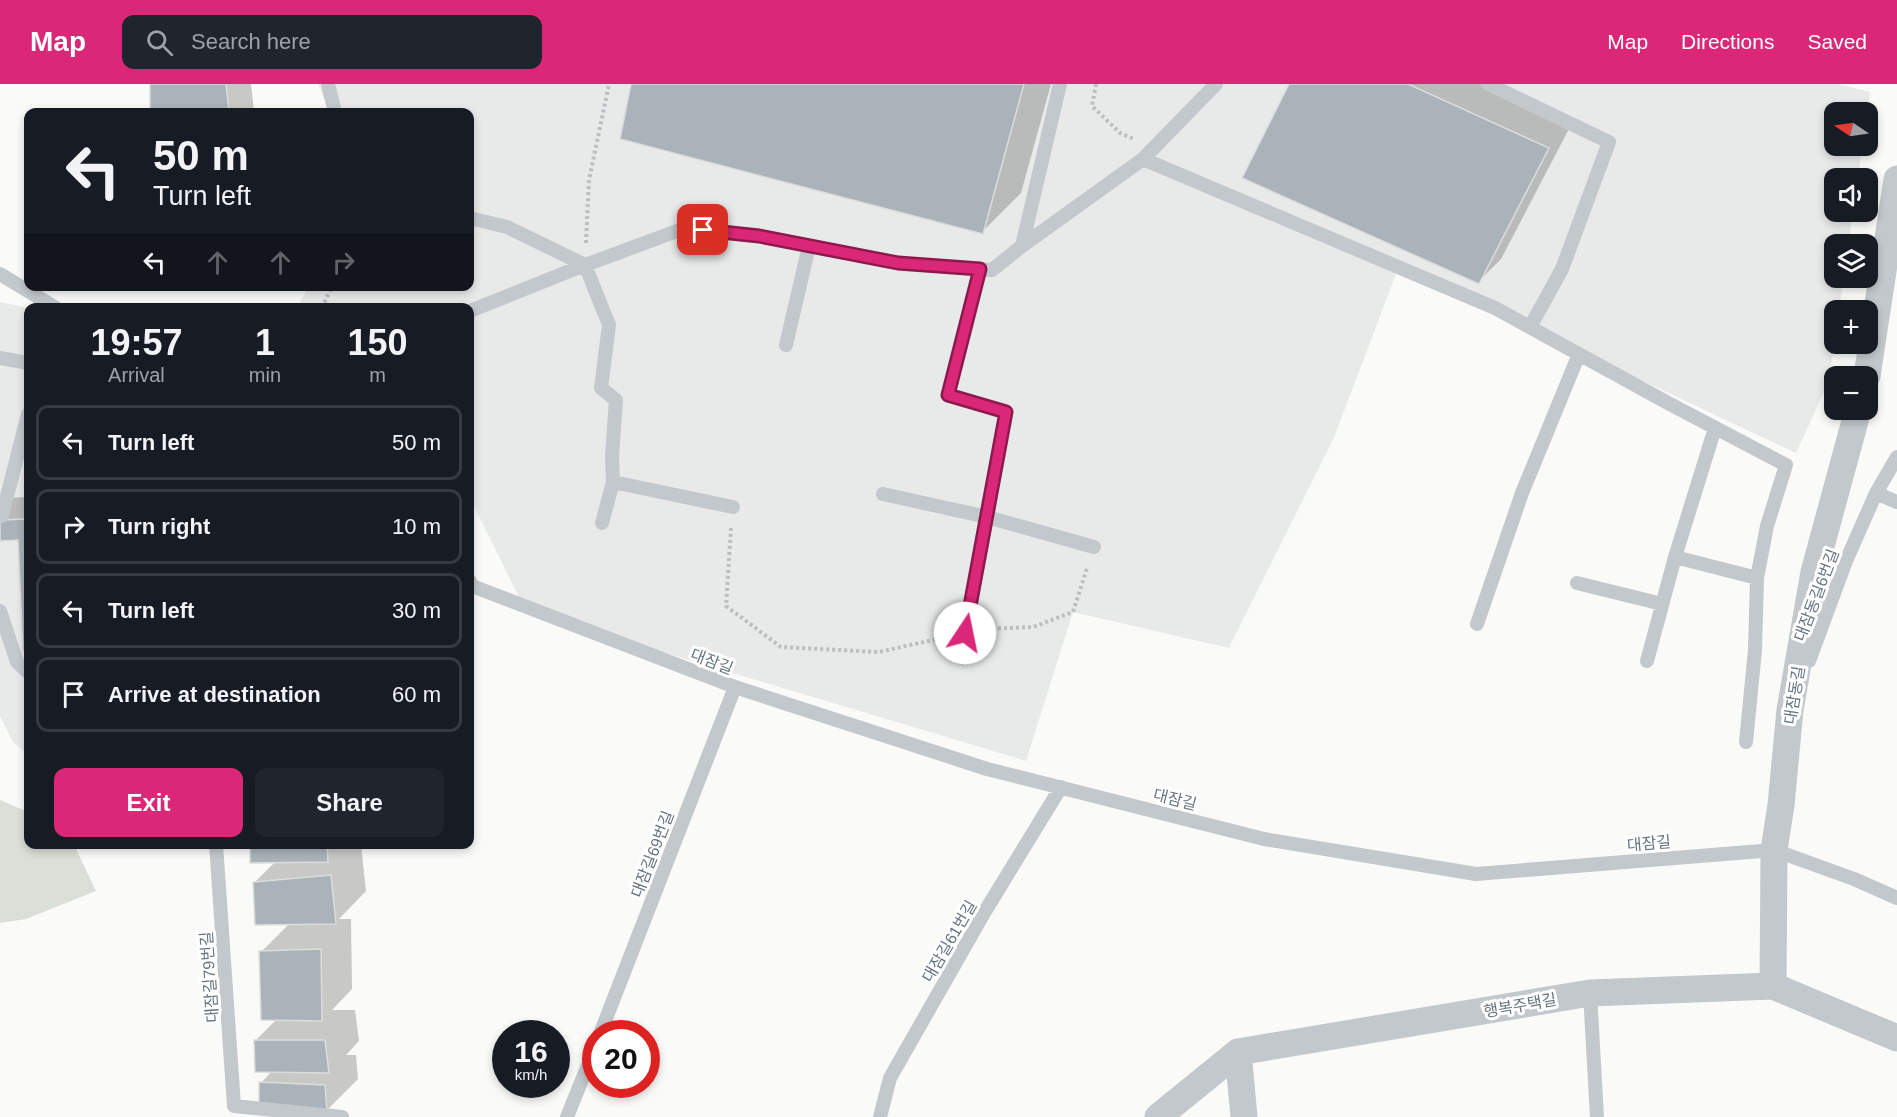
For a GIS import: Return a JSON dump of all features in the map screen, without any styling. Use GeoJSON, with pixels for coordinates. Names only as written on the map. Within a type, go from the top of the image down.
{"type":"FeatureCollection","features":[{"type":"Feature","properties":{"kind":"street"},"geometry":{"type":"LineString","coordinates":[[1869,366],[1897,179]]}},
{"type":"Feature","properties":{"kind":"street","name":"대잠동길"},"geometry":{"type":"LineString","coordinates":[[1773,986],[1774,850],[1781,805],[1790,710],[1814,572],[1855,420]]}},
{"type":"Feature","properties":{"kind":"street","name":"행복주택길"},"geometry":{"type":"LineString","coordinates":[[1158,1117],[1238,1052],[1590,993],[1773,986],[1897,1038]]}},
{"type":"Feature","properties":{"kind":"street"},"geometry":{"type":"LineString","coordinates":[[1238,1052],[1244,1117]]}},
{"type":"Feature","properties":{"kind":"lane"},"geometry":{"type":"LineString","coordinates":[[328,84],[334,108]]}},
{"type":"Feature","properties":{"kind":"lane"},"geometry":{"type":"LineString","coordinates":[[1022,246],[1060,84]]}},
{"type":"Feature","properties":{"kind":"lane"},"geometry":{"type":"LineString","coordinates":[[474,309],[685,228],[759,236],[898,263],[992,270],[1148,154],[1216,84]]}},
{"type":"Feature","properties":{"kind":"lane"},"geometry":{"type":"LineString","coordinates":[[1488,84],[1609,142],[1562,269],[1530,327]]}},
{"type":"Feature","properties":{"kind":"lane"},"geometry":{"type":"LineString","coordinates":[[1148,154],[1495,308],[1786,465],[1767,526],[1757,578],[1755,650],[1746,742]]}},
{"type":"Feature","properties":{"kind":"lane"},"geometry":{"type":"LineString","coordinates":[[474,219],[507,227],[585,265],[609,325],[601,388],[616,400],[612,456],[613,482],[602,523]]}},
{"type":"Feature","properties":{"kind":"lane"},"geometry":{"type":"LineString","coordinates":[[786,345],[809,246]]}},
{"type":"Feature","properties":{"kind":"lane"},"geometry":{"type":"LineString","coordinates":[[965,633],[1006,412],[948,395],[980,269]]}},
{"type":"Feature","properties":{"kind":"lane"},"geometry":{"type":"LineString","coordinates":[[0,274],[24,289]]}},
{"type":"Feature","properties":{"kind":"lane"},"geometry":{"type":"LineString","coordinates":[[28,291],[48,303]]}},
{"type":"Feature","properties":{"kind":"lane"},"geometry":{"type":"LineString","coordinates":[[1477,624],[1522,494],[1579,354]]}},
{"type":"Feature","properties":{"kind":"lane"},"geometry":{"type":"LineString","coordinates":[[0,358],[24,362]]}},
{"type":"Feature","properties":{"kind":"lane"},"geometry":{"type":"LineString","coordinates":[[1647,661],[1675,557],[1715,428]]}},
{"type":"Feature","properties":{"kind":"lane"},"geometry":{"type":"LineString","coordinates":[[2,516],[24,430]]}},
{"type":"Feature","properties":{"kind":"lane","name":"대잠동길6번길"},"geometry":{"type":"LineString","coordinates":[[1790,710],[1846,561],[1876,493],[1897,457]]}},
{"type":"Feature","properties":{"kind":"lane"},"geometry":{"type":"LineString","coordinates":[[613,482],[732,507]]}},
{"type":"Feature","properties":{"kind":"lane"},"geometry":{"type":"LineString","coordinates":[[1876,493],[1897,502]]}},
{"type":"Feature","properties":{"kind":"lane"},"geometry":{"type":"LineString","coordinates":[[883,494],[987,518],[1094,547]]}},
{"type":"Feature","properties":{"kind":"lane"},"geometry":{"type":"LineString","coordinates":[[1675,557],[1757,578]]}},
{"type":"Feature","properties":{"kind":"lane"},"geometry":{"type":"LineString","coordinates":[[1577,583],[1662,604]]}},
{"type":"Feature","properties":{"kind":"lane","name":"대잠길"},"geometry":{"type":"LineString","coordinates":[[474,587],[735,687],[987,769],[1264,839],[1476,874],[1774,850],[1854,879],[1897,898]]}},
{"type":"Feature","properties":{"kind":"lane"},"geometry":{"type":"LineString","coordinates":[[0,611],[17,662],[24,668]]}},
{"type":"Feature","properties":{"kind":"lane","name":"대잠길69번길"},"geometry":{"type":"LineString","coordinates":[[605,1020],[735,687]]}},
{"type":"Feature","properties":{"kind":"lane","name":"대잠길61번길"},"geometry":{"type":"LineString","coordinates":[[880,1117],[890,1078],[984,913],[1060,787]]}},
{"type":"Feature","properties":{"kind":"lane","name":"대잠길79번길"},"geometry":{"type":"LineString","coordinates":[[216,849],[234,1106],[342,1117]]}},
{"type":"Feature","properties":{"kind":"lane"},"geometry":{"type":"LineString","coordinates":[[1590,993],[1597,1117]]}},
{"type":"Feature","properties":{"kind":"lane"},"geometry":{"type":"LineString","coordinates":[[567,1117],[582,1080]]}},
{"type":"Feature","properties":{"kind":"path"},"geometry":{"type":"LineString","coordinates":[[585,265],[589,180],[609,84]]}},
{"type":"Feature","properties":{"kind":"path"},"geometry":{"type":"LineString","coordinates":[[1096,84],[1092,106],[1120,133],[1148,154]]}},
{"type":"Feature","properties":{"kind":"path"},"geometry":{"type":"LineString","coordinates":[[732,507],[726,606],[781,646],[879,652],[982,629],[1033,627],[1073,612],[1094,547]]}},
{"type":"Feature","properties":{"kind":"shaded area"},"geometry":{"type":"Polygon","coordinates":[[[318,84],[1838,84],[1870,92],[1868,102],[1824,102],[1824,156],[1861,156],[1859,168],[1824,168],[1824,222],[1851,222],[1850,234],[1824,234],[1824,288],[1842,288],[1841,300],[1824,300],[1824,354],[1833,354],[1831,366],[1824,366],[1824,392],[1796,453],[1399,266],[1333,440],[1229,648],[1073,612],[1026,761],[526,611],[474,506],[474,303],[299,303],[307,291],[474,291],[474,108],[328,108],[318,84]]]}},
{"type":"Feature","properties":{"kind":"shaded area"},"geometry":{"type":"Polygon","coordinates":[[[0,302],[24,307],[24,752],[13,742],[0,716],[0,302]]]}},
{"type":"Feature","properties":{"kind":"shaded area"},"geometry":{"type":"Polygon","coordinates":[[[0,800],[24,810],[24,849],[76,849],[96,891],[26,919],[0,923],[0,800]]]}},
{"type":"Feature","properties":{"kind":"building"},"geometry":{"type":"Polygon","coordinates":[[[150,84],[226,84],[229,108],[150,108],[150,84]]]}},
{"type":"Feature","properties":{"kind":"building"},"geometry":{"type":"Polygon","coordinates":[[[631,84],[1024,84],[983,234],[620,139],[631,84]]]}},
{"type":"Feature","properties":{"kind":"building"},"geometry":{"type":"Polygon","coordinates":[[[1289,84],[1408,84],[1549,148],[1479,284],[1242,178],[1289,84]]]}},
{"type":"Feature","properties":{"kind":"building"},"geometry":{"type":"Polygon","coordinates":[[[24,519],[24,651],[18,540],[0,541],[0,520],[24,519]]]}},
{"type":"Feature","properties":{"kind":"building"},"geometry":{"type":"Polygon","coordinates":[[[250,849],[327,849],[328,862],[250,863],[250,849]]]}},
{"type":"Feature","properties":{"kind":"building"},"geometry":{"type":"Polygon","coordinates":[[[331,875],[336,924],[255,925],[253,882],[331,875]]]}},
{"type":"Feature","properties":{"kind":"building"},"geometry":{"type":"Polygon","coordinates":[[[321,949],[322,1021],[261,1020],[259,951],[321,949]]]}},
{"type":"Feature","properties":{"kind":"building"},"geometry":{"type":"Polygon","coordinates":[[[254,1040],[325,1040],[329,1073],[255,1072],[254,1040]]]}},
{"type":"Feature","properties":{"kind":"building"},"geometry":{"type":"Polygon","coordinates":[[[259,1082],[325,1085],[327,1111],[259,1106],[259,1082]]]}},
{"type":"Feature","properties":{"kind":"route"},"geometry":{"type":"LineString","coordinates":[[703,230],[759,236],[898,263],[980,269],[948,395],[1006,412],[965,633]]}}]}
